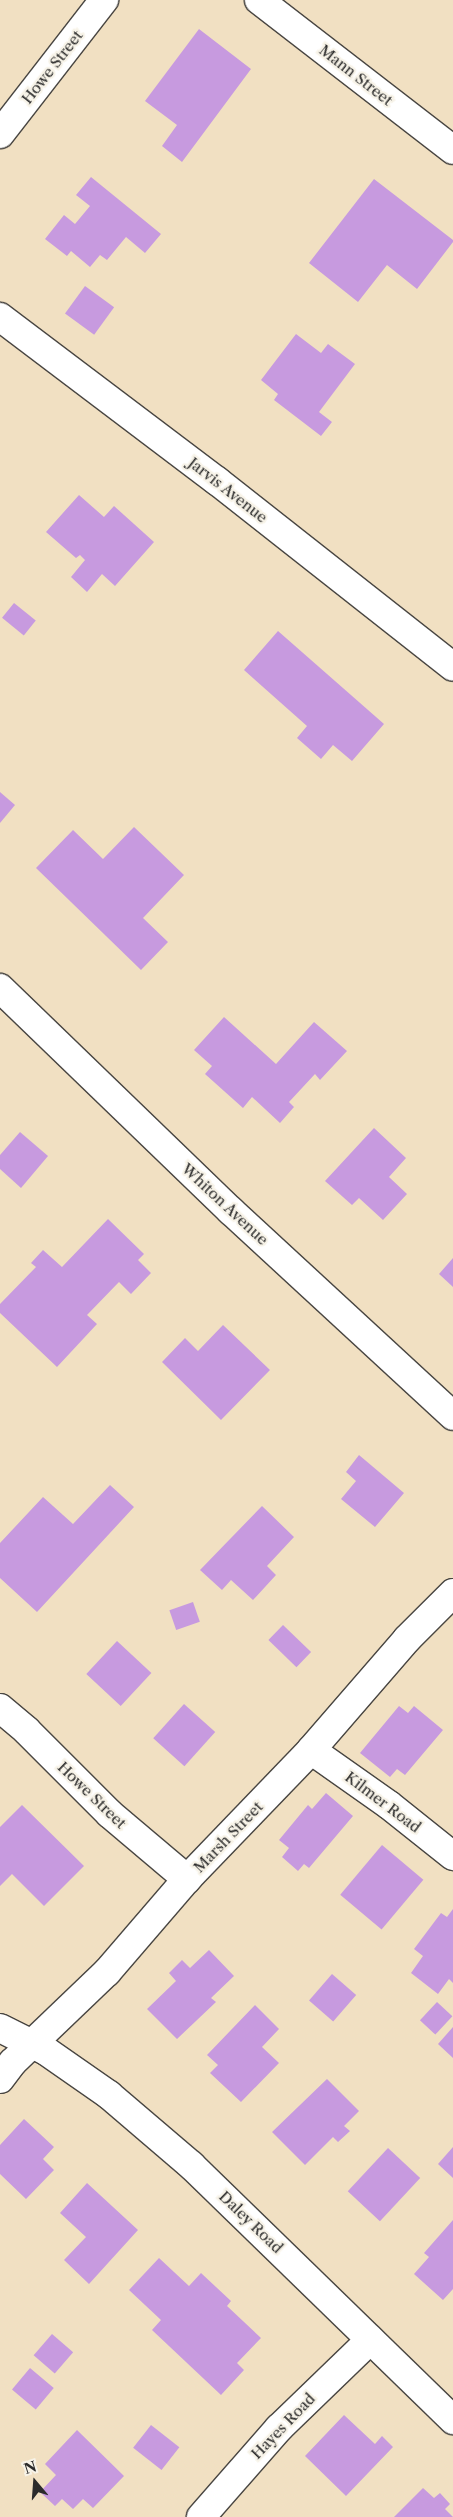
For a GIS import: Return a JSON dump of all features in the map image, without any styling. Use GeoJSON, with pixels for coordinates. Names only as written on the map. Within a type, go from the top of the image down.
{"type":"FeatureCollection","features":[{"type":"Feature","properties":{"kind":"street","name":"Howe Street"},"geometry":{"type":"LineString","coordinates":[[0,134],[104,0]]}},
{"type":"Feature","properties":{"kind":"street","name":"Mann Street"},"geometry":{"type":"LineString","coordinates":[[260,0],[453,150]]}},
{"type":"Feature","properties":{"kind":"street","name":"Jarvis Avenue"},"geometry":{"type":"LineString","coordinates":[[0,317],[217,482],[453,667]]}},
{"type":"Feature","properties":{"kind":"street","name":"Whiton Avenue"},"geometry":{"type":"LineString","coordinates":[[0,988],[231,1211],[453,1416]]}},
{"type":"Feature","properties":{"kind":"street","name":"Marsh Street"},"geometry":{"type":"LineString","coordinates":[[0,2079],[13,2062],[107,1972],[187,1879],[311,1750],[407,1639],[453,1593]]}},
{"type":"Feature","properties":{"kind":"street","name":"Howe Street"},"geometry":{"type":"LineString","coordinates":[[0,1708],[27,1731],[110,1814],[187,1879]]}},
{"type":"Feature","properties":{"kind":"street","name":"Kilmer Road"},"geometry":{"type":"LineString","coordinates":[[311,1750],[389,1805],[453,1856]]}},
{"type":"Feature","properties":{"kind":"street","name":"Daley Road"},"geometry":{"type":"LineString","coordinates":[[0,2028],[46,2051],[109,2095],[191,2165],[453,2420]]}},
{"type":"Feature","properties":{"kind":"street","name":"Hayes Road"},"geometry":{"type":"LineString","coordinates":[[201,2517],[279,2428],[370,2340]]}},
{"type":"Feature","properties":{"kind":"building"},"geometry":{"type":"Polygon","coordinates":[[[199,29],[251,69],[182,162],[162,146],[177,125],[145,101],[199,29]]]}},
{"type":"Feature","properties":{"kind":"building"},"geometry":{"type":"Polygon","coordinates":[[[91,177],[161,234],[145,253],[126,237],[107,260],[100,255],[90,267],[71,251],[67,256],[45,239],[64,215],[75,224],[90,206],[76,195],[91,177]]]}},
{"type":"Feature","properties":{"kind":"building"},"geometry":{"type":"Polygon","coordinates":[[[374,179],[453,240],[453,242],[417,289],[387,265],[358,302],[309,263],[374,179]]]}},
{"type":"Feature","properties":{"kind":"building"},"geometry":{"type":"Polygon","coordinates":[[[85,286],[114,307],[94,335],[65,314],[85,286]]]}},
{"type":"Feature","properties":{"kind":"building"},"geometry":{"type":"Polygon","coordinates":[[[296,334],[321,353],[328,344],[355,364],[319,412],[332,422],[321,436],[274,400],[278,394],[261,380],[296,334]]]}},
{"type":"Feature","properties":{"kind":"building"},"geometry":{"type":"Polygon","coordinates":[[[79,495],[104,517],[114,506],[154,542],[115,586],[102,574],[87,592],[71,577],[85,560],[80,555],[76,558],[46,532],[79,495]]]}},
{"type":"Feature","properties":{"kind":"building"},"geometry":{"type":"Polygon","coordinates":[[[14,603],[36,621],[24,635],[2,618],[14,603]]]}},
{"type":"Feature","properties":{"kind":"building"},"geometry":{"type":"Polygon","coordinates":[[[278,631],[384,724],[352,761],[333,745],[321,759],[297,738],[307,726],[244,670],[278,631]]]}},
{"type":"Feature","properties":{"kind":"building"},"geometry":{"type":"Polygon","coordinates":[[[0,792],[15,805],[0,823],[0,792]]]}},
{"type":"Feature","properties":{"kind":"building"},"geometry":{"type":"Polygon","coordinates":[[[134,827],[184,875],[143,918],[168,942],[141,970],[36,868],[73,830],[103,859],[134,827]]]}},
{"type":"Feature","properties":{"kind":"building"},"geometry":{"type":"Polygon","coordinates":[[[224,1017],[276,1064],[314,1022],[347,1051],[320,1080],[315,1074],[289,1102],[294,1107],[280,1123],[252,1097],[243,1108],[205,1074],[212,1066],[194,1050],[224,1017]]]}},
{"type":"Feature","properties":{"kind":"building"},"geometry":{"type":"Polygon","coordinates":[[[374,1128],[406,1158],[389,1177],[407,1194],[383,1220],[359,1198],[352,1205],[325,1181],[374,1128]]]}},
{"type":"Feature","properties":{"kind":"building"},"geometry":{"type":"Polygon","coordinates":[[[20,1132],[48,1156],[21,1188],[0,1169],[0,1155],[20,1132]]]}},
{"type":"Feature","properties":{"kind":"building"},"geometry":{"type":"Polygon","coordinates":[[[108,1219],[144,1254],[138,1260],[151,1273],[131,1294],[119,1282],[87,1315],[97,1324],[57,1367],[0,1313],[0,1304],[36,1267],[31,1263],[43,1250],[62,1267],[108,1219]]]}},
{"type":"Feature","properties":{"kind":"building"},"geometry":{"type":"Polygon","coordinates":[[[453,1258],[453,1287],[439,1274],[453,1258]]]}},
{"type":"Feature","properties":{"kind":"building"},"geometry":{"type":"Polygon","coordinates":[[[223,1325],[270,1370],[221,1420],[162,1362],[185,1338],[198,1351],[223,1325]]]}},
{"type":"Feature","properties":{"kind":"building"},"geometry":{"type":"Polygon","coordinates":[[[359,1455],[404,1493],[375,1527],[341,1499],[356,1481],[346,1472],[359,1455]]]}},
{"type":"Feature","properties":{"kind":"building"},"geometry":{"type":"Polygon","coordinates":[[[110,1485],[134,1507],[37,1612],[0,1578],[0,1543],[43,1497],[73,1524],[110,1485]]]}},
{"type":"Feature","properties":{"kind":"building"},"geometry":{"type":"Polygon","coordinates":[[[262,1506],[294,1537],[267,1566],[276,1575],[253,1600],[231,1580],[222,1590],[200,1570],[262,1506]]]}},
{"type":"Feature","properties":{"kind":"building"},"geometry":{"type":"Polygon","coordinates":[[[193,1602],[200,1622],[176,1630],[169,1610],[193,1602]]]}},
{"type":"Feature","properties":{"kind":"building"},"geometry":{"type":"Polygon","coordinates":[[[283,1625],[311,1652],[296,1667],[268,1640],[283,1625]]]}},
{"type":"Feature","properties":{"kind":"building"},"geometry":{"type":"Polygon","coordinates":[[[117,1641],[151,1673],[121,1706],[86,1674],[117,1641]]]}},
{"type":"Feature","properties":{"kind":"building"},"geometry":{"type":"Polygon","coordinates":[[[184,1704],[215,1732],[184,1766],[153,1738],[184,1704]]]}},
{"type":"Feature","properties":{"kind":"building"},"geometry":{"type":"Polygon","coordinates":[[[399,1706],[408,1713],[414,1706],[443,1730],[405,1775],[397,1769],[390,1777],[360,1753],[399,1706]]]}},
{"type":"Feature","properties":{"kind":"building"},"geometry":{"type":"Polygon","coordinates":[[[326,1793],[353,1816],[309,1868],[304,1864],[298,1871],[282,1857],[289,1848],[279,1840],[308,1805],[312,1809],[326,1793]]]}},
{"type":"Feature","properties":{"kind":"building"},"geometry":{"type":"Polygon","coordinates":[[[22,1805],[84,1866],[44,1906],[12,1874],[0,1886],[0,1827],[22,1805]]]}},
{"type":"Feature","properties":{"kind":"building"},"geometry":{"type":"Polygon","coordinates":[[[382,1845],[423,1880],[382,1930],[340,1895],[382,1845]]]}},
{"type":"Feature","properties":{"kind":"building"},"geometry":{"type":"Polygon","coordinates":[[[453,1909],[453,1983],[449,1979],[438,1994],[411,1973],[423,1956],[414,1949],[441,1913],[447,1917],[453,1909]]]}},
{"type":"Feature","properties":{"kind":"building"},"geometry":{"type":"Polygon","coordinates":[[[209,1950],[234,1976],[211,1998],[216,2002],[177,2039],[147,2009],[176,1981],[169,1973],[182,1960],[190,1968],[209,1950]]]}},
{"type":"Feature","properties":{"kind":"building"},"geometry":{"type":"Polygon","coordinates":[[[332,1974],[356,1995],[333,2021],[309,2000],[332,1974]]]}},
{"type":"Feature","properties":{"kind":"building"},"geometry":{"type":"Polygon","coordinates":[[[437,2002],[452,2016],[435,2035],[420,2020],[437,2002]]]}},
{"type":"Feature","properties":{"kind":"building"},"geometry":{"type":"Polygon","coordinates":[[[255,2005],[279,2029],[262,2047],[279,2063],[241,2102],[210,2073],[218,2065],[207,2055],[255,2005]]]}},
{"type":"Feature","properties":{"kind":"building"},"geometry":{"type":"Polygon","coordinates":[[[453,2027],[453,2058],[438,2044],[453,2027]]]}},
{"type":"Feature","properties":{"kind":"building"},"geometry":{"type":"Polygon","coordinates":[[[327,2079],[359,2111],[344,2126],[350,2131],[338,2142],[333,2137],[305,2165],[272,2132],[327,2079]]]}},
{"type":"Feature","properties":{"kind":"building"},"geometry":{"type":"Polygon","coordinates":[[[24,2119],[54,2147],[43,2159],[54,2170],[26,2199],[0,2174],[0,2145],[24,2119]]]}},
{"type":"Feature","properties":{"kind":"building"},"geometry":{"type":"Polygon","coordinates":[[[453,2147],[453,2178],[438,2164],[453,2147]]]}},
{"type":"Feature","properties":{"kind":"building"},"geometry":{"type":"Polygon","coordinates":[[[388,2148],[420,2178],[380,2221],[348,2191],[388,2148]]]}},
{"type":"Feature","properties":{"kind":"building"},"geometry":{"type":"Polygon","coordinates":[[[87,2183],[138,2230],[89,2284],[64,2260],[86,2237],[60,2213],[87,2183]]]}},
{"type":"Feature","properties":{"kind":"building"},"geometry":{"type":"Polygon","coordinates":[[[453,2220],[453,2289],[443,2300],[414,2274],[429,2257],[424,2253],[453,2220]]]}},
{"type":"Feature","properties":{"kind":"building"},"geometry":{"type":"Polygon","coordinates":[[[159,2258],[189,2286],[201,2273],[231,2301],[227,2306],[261,2338],[237,2363],[244,2370],[221,2395],[152,2330],[161,2320],[129,2290],[159,2258]]]}},
{"type":"Feature","properties":{"kind":"building"},"geometry":{"type":"Polygon","coordinates":[[[52,2334],[73,2352],[55,2374],[34,2355],[52,2334]]]}},
{"type":"Feature","properties":{"kind":"building"},"geometry":{"type":"Polygon","coordinates":[[[30,2368],[54,2388],[36,2409],[12,2389],[30,2368]]]}},
{"type":"Feature","properties":{"kind":"building"},"geometry":{"type":"Polygon","coordinates":[[[344,2415],[375,2444],[382,2436],[393,2447],[346,2496],[305,2456],[344,2415]]]}},
{"type":"Feature","properties":{"kind":"building"},"geometry":{"type":"Polygon","coordinates":[[[151,2425],[179,2447],[162,2470],[133,2448],[151,2425]]]}},
{"type":"Feature","properties":{"kind":"building"},"geometry":{"type":"Polygon","coordinates":[[[77,2430],[124,2476],[93,2508],[83,2499],[73,2509],[62,2499],[55,2506],[40,2492],[56,2475],[45,2464],[77,2430]]]}},
{"type":"Feature","properties":{"kind":"building"},"geometry":{"type":"Polygon","coordinates":[[[423,2488],[434,2498],[440,2493],[450,2504],[445,2509],[453,2517],[394,2517],[423,2488]]]}}]}
